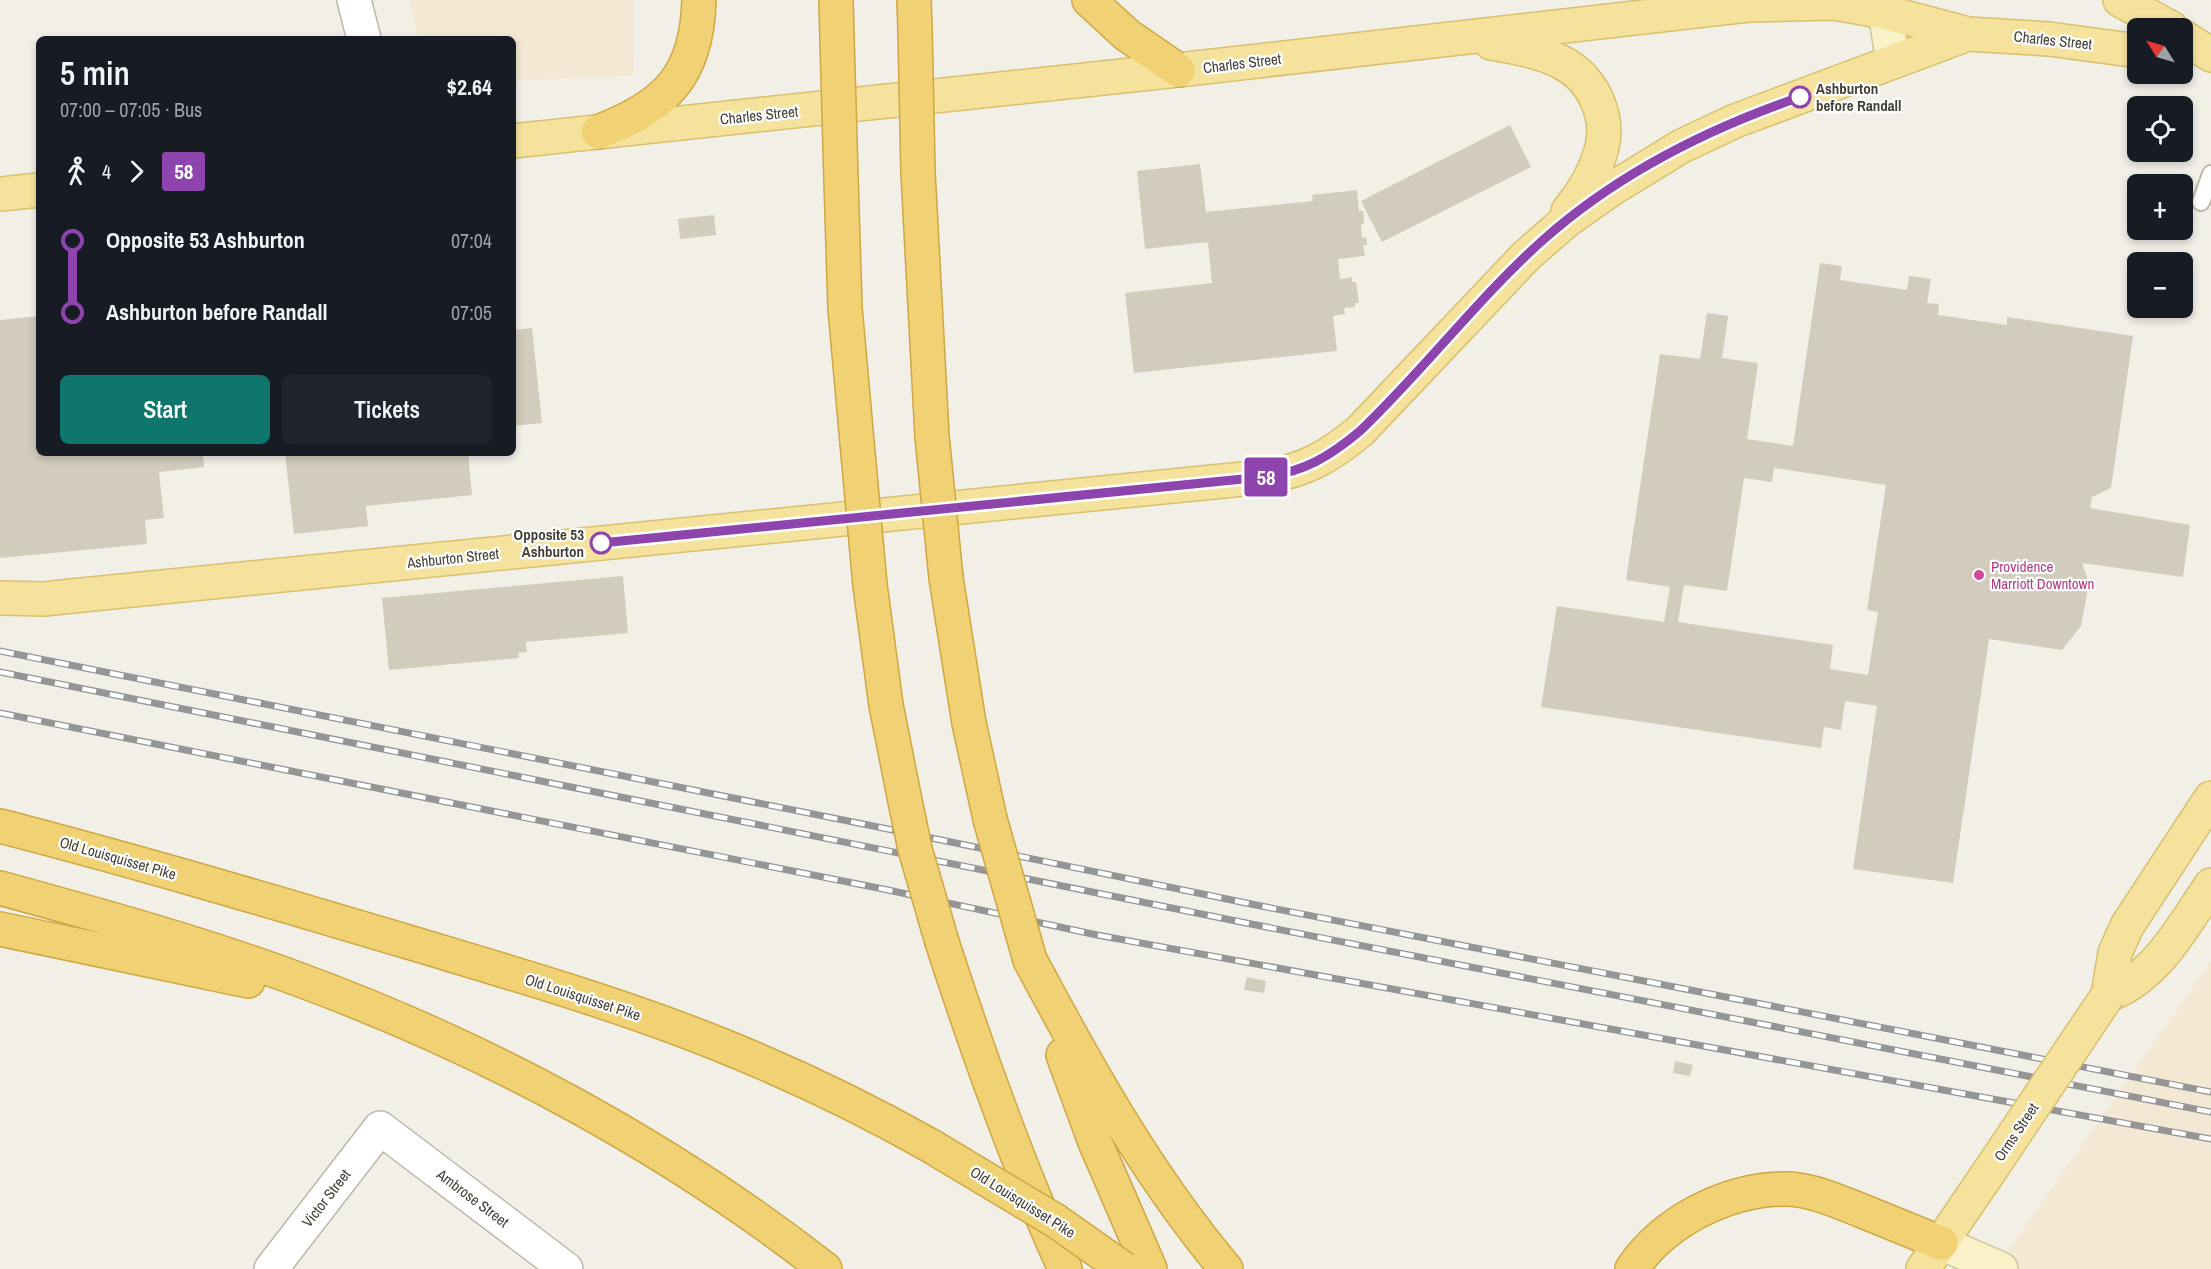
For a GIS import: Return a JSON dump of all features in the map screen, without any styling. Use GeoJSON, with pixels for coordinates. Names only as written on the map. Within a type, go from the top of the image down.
{"type":"FeatureCollection","features":[{"type":"Feature","properties":{"kind":"highway"},"geometry":{"type":"LineString","coordinates":[[598,132],[630,119],[646,109],[674,85],[691,57],[699,0]]}},
{"type":"Feature","properties":{"kind":"highway"},"geometry":{"type":"LineString","coordinates":[[836,0],[845,308],[870,585],[884,695],[915,849],[942,942],[1006,1131],[1065,1269]]}},
{"type":"Feature","properties":{"kind":"highway"},"geometry":{"type":"LineString","coordinates":[[1089,0],[1127,35],[1178,70]]}},
{"type":"Feature","properties":{"kind":"highway"},"geometry":{"type":"LineString","coordinates":[[915,14],[918,172],[932,436],[946,578],[969,723],[990,819],[1030,960],[1095,1142],[1150,1269]]}},
{"type":"Feature","properties":{"kind":"highway","name":"Old Louisquisset Pike"},"geometry":{"type":"LineString","coordinates":[[0,826],[271,902],[632,1012],[721,1045],[780,1070],[931,1146],[1047,1216],[1124,1269]]}},
{"type":"Feature","properties":{"kind":"highway"},"geometry":{"type":"LineString","coordinates":[[0,888],[185,941],[304,982],[496,1065],[671,1161],[723,1195],[825,1269]]}},
{"type":"Feature","properties":{"kind":"highway"},"geometry":{"type":"LineString","coordinates":[[0,929],[364,1006]]}},
{"type":"Feature","properties":{"kind":"highway"},"geometry":{"type":"LineString","coordinates":[[1030,960],[1102,1092],[1191,1226],[1226,1269]]}},
{"type":"Feature","properties":{"kind":"highway"},"geometry":{"type":"LineString","coordinates":[[1632,1269],[1659,1238],[1684,1219],[1709,1206],[1758,1191],[1787,1189],[1815,1193],[1941,1243]]}},
{"type":"Feature","properties":{"kind":"main road"},"geometry":{"type":"LineString","coordinates":[[1650,15],[1686,0]]}},
{"type":"Feature","properties":{"kind":"main road"},"geometry":{"type":"LineString","coordinates":[[2120,0],[2153,18]]}},
{"type":"Feature","properties":{"kind":"main road","name":"Charles Street"},"geometry":{"type":"LineString","coordinates":[[516,141],[1178,70],[1748,5],[1834,3],[1884,6],[1968,34],[2030,37],[2127,50]]}},
{"type":"Feature","properties":{"kind":"main road","name":"Charles Street"},"geometry":{"type":"LineString","coordinates":[[1543,240],[1610,190],[1680,147],[1735,121],[1968,34]]}},
{"type":"Feature","properties":{"kind":"main road"},"geometry":{"type":"LineString","coordinates":[[1458,38],[1526,50],[1561,62],[1583,79],[1597,97],[1603,122],[1602,148],[1598,162],[1576,200],[1543,240]]}},
{"type":"Feature","properties":{"kind":"main road"},"geometry":{"type":"LineString","coordinates":[[2193,43],[2211,55]]}},
{"type":"Feature","properties":{"kind":"main road"},"geometry":{"type":"LineString","coordinates":[[2193,65],[2211,70]]}},
{"type":"Feature","properties":{"kind":"main road"},"geometry":{"type":"LineString","coordinates":[[0,194],[36,190]]}},
{"type":"Feature","properties":{"kind":"main road","name":"Ashburton Street"},"geometry":{"type":"LineString","coordinates":[[0,598],[53,598],[1263,477],[1305,468],[1332,453],[1376,417],[1510,271],[1543,240]]}},
{"type":"Feature","properties":{"kind":"main road","name":"Orms Street"},"geometry":{"type":"LineString","coordinates":[[1923,1269],[2108,995],[2115,952],[2127,926],[2211,798]]}},
{"type":"Feature","properties":{"kind":"main road","name":"Orms Street"},"geometry":{"type":"LineString","coordinates":[[2108,995],[2134,982],[2155,964],[2211,885]]}},
{"type":"Feature","properties":{"kind":"street"},"geometry":{"type":"LineString","coordinates":[[354,0],[363,36]]}},
{"type":"Feature","properties":{"kind":"street"},"geometry":{"type":"LineString","coordinates":[[1884,6],[1893,61]]}},
{"type":"Feature","properties":{"kind":"street","name":"Victor Street"},"geometry":{"type":"LineString","coordinates":[[271,1269],[380,1128]]}},
{"type":"Feature","properties":{"kind":"street","name":"Ambrose Street"},"geometry":{"type":"LineString","coordinates":[[380,1128],[566,1269]]}},
{"type":"Feature","properties":{"kind":"street"},"geometry":{"type":"LineString","coordinates":[[1941,1243],[2001,1269]]}},
{"type":"Feature","properties":{"kind":"lane"},"geometry":{"type":"LineString","coordinates":[[2201,202],[2211,174]]}},
{"type":"Feature","properties":{"kind":"shaded area"},"geometry":{"type":"Polygon","coordinates":[[[409,0],[633,0],[634,76],[516,81],[516,36],[417,36],[409,0]]]}},
{"type":"Feature","properties":{"kind":"shaded area"},"geometry":{"type":"Polygon","coordinates":[[[2211,961],[2211,1269],[1995,1269],[2211,961]]]}},
{"type":"Feature","properties":{"kind":"building"},"geometry":{"type":"Polygon","coordinates":[[[1510,125],[1531,167],[1382,242],[1361,201],[1510,125]]]}},
{"type":"Feature","properties":{"kind":"building"},"geometry":{"type":"Polygon","coordinates":[[[1200,164],[1206,212],[1313,201],[1312,195],[1357,190],[1359,211],[1363,211],[1362,238],[1366,237],[1367,245],[1363,245],[1365,256],[1338,259],[1340,279],[1352,277],[1352,282],[1356,282],[1359,303],[1355,303],[1355,307],[1344,308],[1345,314],[1333,316],[1337,351],[1134,373],[1125,293],[1212,283],[1208,242],[1145,249],[1137,171],[1200,164]]]}},
{"type":"Feature","properties":{"kind":"building"},"geometry":{"type":"Polygon","coordinates":[[[714,215],[716,235],[680,239],[678,219],[714,215]]]}},
{"type":"Feature","properties":{"kind":"building","name":"Providence Marriott Downtown"},"geometry":{"type":"Polygon","coordinates":[[[1820,263],[1842,266],[1840,280],[1907,290],[1909,276],[1931,279],[1927,303],[1939,304],[1938,315],[2007,325],[2007,317],[2133,336],[2111,488],[2092,497],[2090,508],[2190,525],[2183,577],[2082,563],[2089,583],[2081,626],[2062,650],[1989,639],[1953,883],[1853,869],[1877,706],[1845,701],[1841,730],[1824,727],[1821,748],[1541,707],[1557,606],[1664,622],[1670,587],[1626,580],[1660,354],[1700,359],[1707,313],[1728,316],[1722,358],[1758,363],[1747,439],[1793,446],[1820,263]],[[1774,468],[1772,482],[1744,478],[1727,591],[1684,585],[1678,622],[1833,645],[1830,669],[1868,675],[1878,612],[1867,610],[1886,485],[1774,468]]]}},
{"type":"Feature","properties":{"kind":"building"},"geometry":{"type":"Polygon","coordinates":[[[36,316],[36,456],[203,456],[204,467],[159,472],[164,518],[145,520],[147,544],[0,558],[0,320],[36,316]]]}},
{"type":"Feature","properties":{"kind":"building"},"geometry":{"type":"Polygon","coordinates":[[[532,328],[542,423],[516,426],[516,330],[532,328]]]}},
{"type":"Feature","properties":{"kind":"building"},"geometry":{"type":"Polygon","coordinates":[[[285,456],[468,456],[472,495],[366,506],[368,526],[294,534],[285,456]]]}},
{"type":"Feature","properties":{"kind":"building"},"geometry":{"type":"Polygon","coordinates":[[[623,576],[628,633],[526,642],[527,652],[518,653],[519,658],[389,670],[382,598],[623,576]]]}},
{"type":"Feature","properties":{"kind":"building"},"geometry":{"type":"Polygon","coordinates":[[[1247,977],[1266,981],[1264,993],[1244,990],[1247,977]]]}},
{"type":"Feature","properties":{"kind":"building"},"geometry":{"type":"Polygon","coordinates":[[[1675,1061],[1693,1065],[1690,1076],[1673,1073],[1675,1061]]]}},
{"type":"Feature","properties":{"kind":"railway"},"geometry":{"type":"LineString","coordinates":[[0,651],[1251,904],[2211,1092]]}},
{"type":"Feature","properties":{"kind":"railway"},"geometry":{"type":"LineString","coordinates":[[0,672],[1246,923],[2211,1112]]}},
{"type":"Feature","properties":{"kind":"railway"},"geometry":{"type":"LineString","coordinates":[[0,713],[888,890],[1097,935],[2211,1139]]}},
{"type":"Feature","properties":{"kind":"bus line","name":"58"},"geometry":{"type":"LineString","coordinates":[[601,543],[1263,477],[1305,468],[1332,453],[1360,431],[1510,271],[1566,221],[1654,161],[1680,147],[1735,121],[1800,97]]}},
{"type":"Feature","properties":{"kind":"place","name":"Ashburton before Randall"},"geometry":{"type":"Point","coordinates":[1800,97]}},
{"type":"Feature","properties":{"kind":"place","name":"Opposite 53 Ashburton"},"geometry":{"type":"Point","coordinates":[601,543]}},
{"type":"Feature","properties":{"kind":"place","name":"Providence Marriott Downtown"},"geometry":{"type":"Point","coordinates":[1979,575]}}]}
